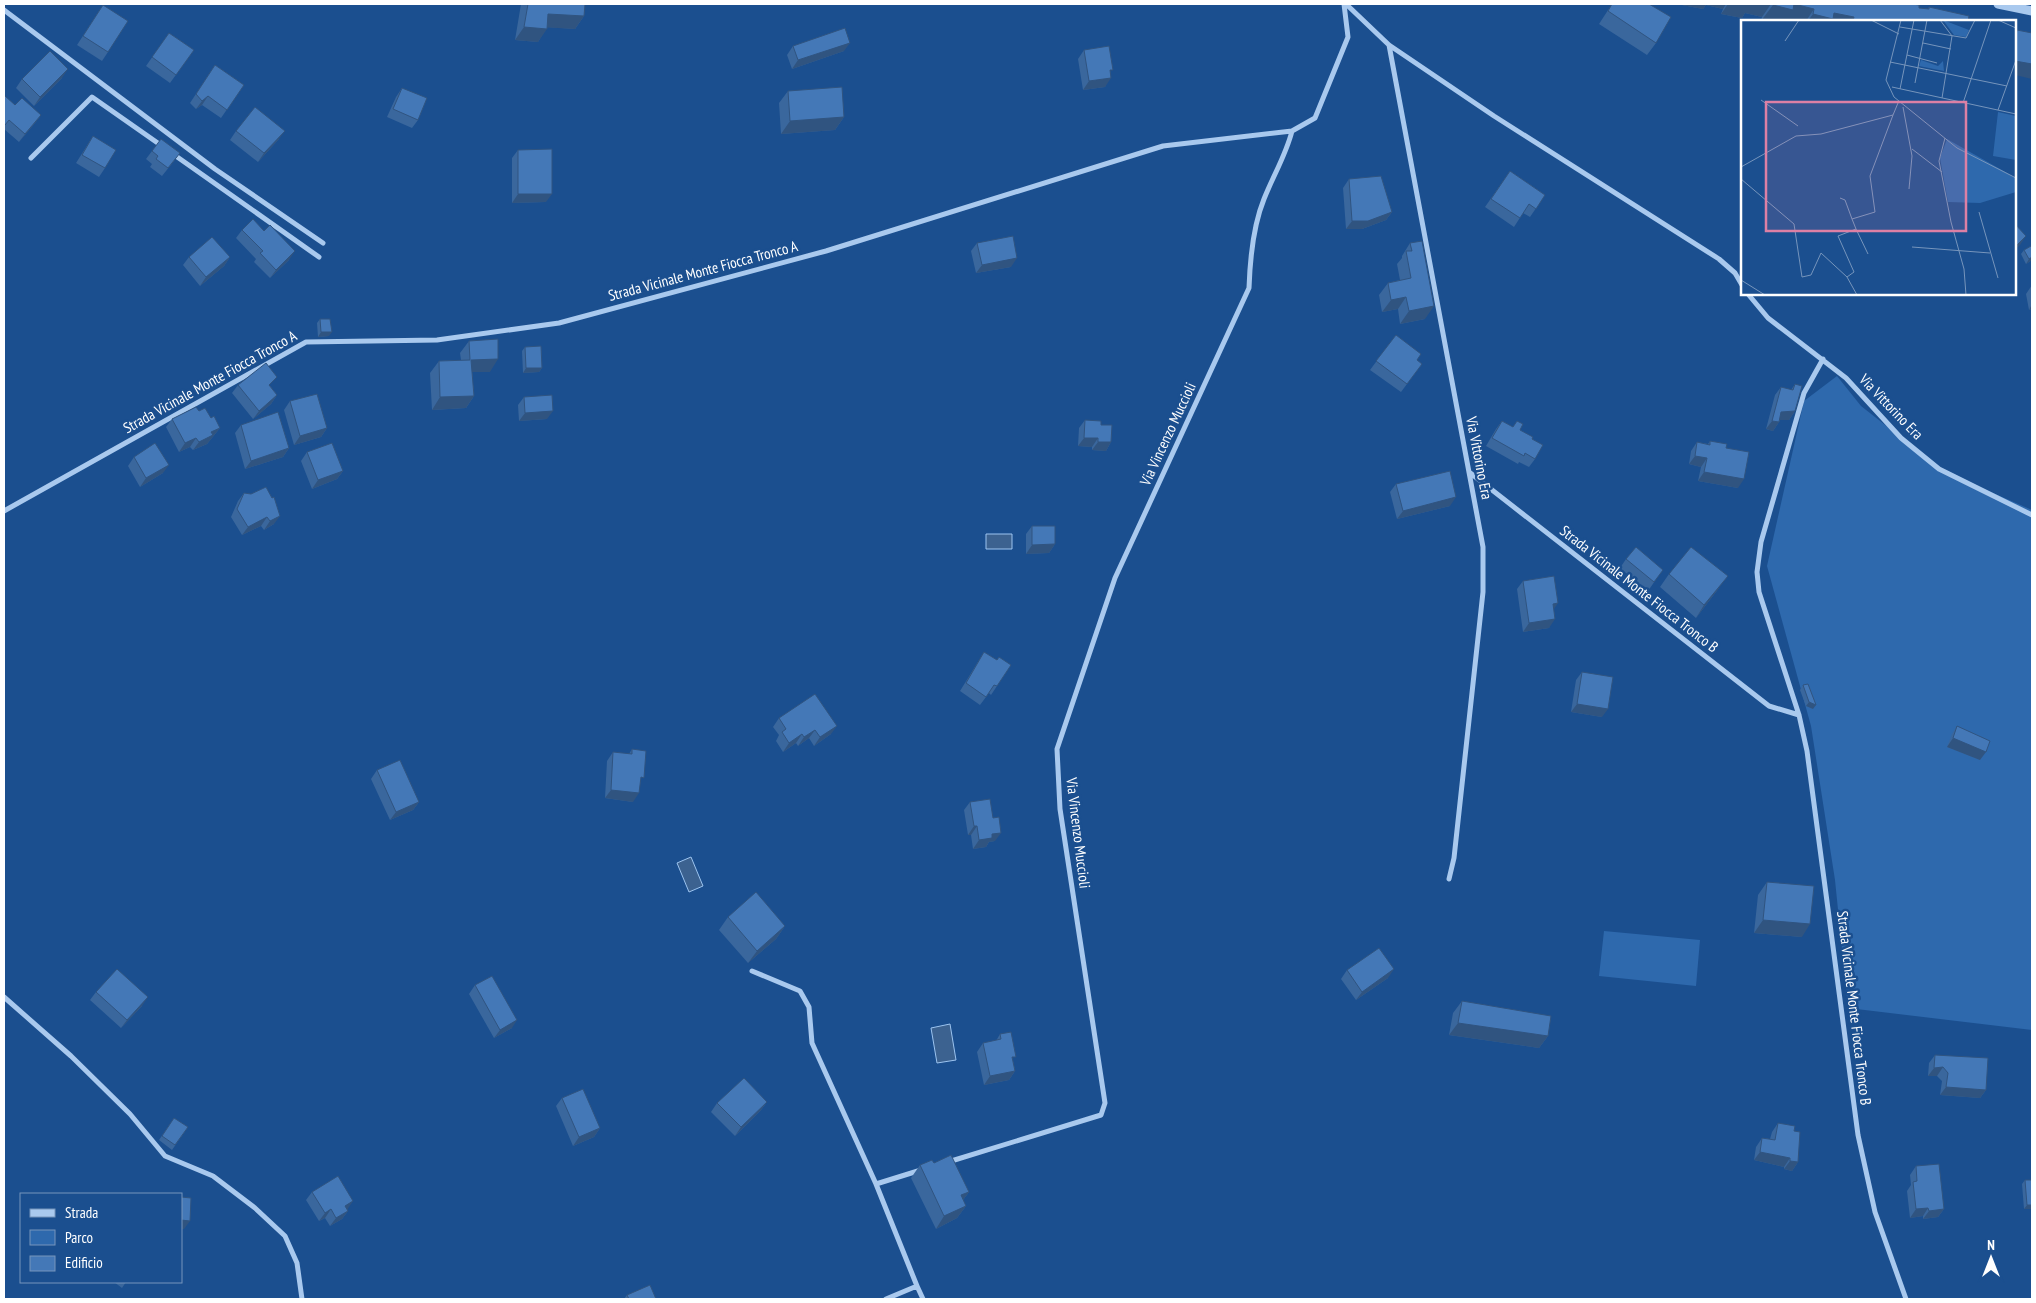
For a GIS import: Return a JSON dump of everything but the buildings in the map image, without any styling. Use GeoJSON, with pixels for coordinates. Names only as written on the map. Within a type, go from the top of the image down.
{"type":"FeatureCollection","features":[{"type":"Feature","properties":{"kind":"street"},"geometry":{"type":"LineString","coordinates":[[1345,4],[1389,45],[1501,121],[1719,259],[1735,273],[1741,283]]}},
{"type":"Feature","properties":{"kind":"street","name":"Strada Vicinale Monte Fiocca Tronco A"},"geometry":{"type":"LineString","coordinates":[[4,511],[306,342],[438,340],[559,323],[826,252],[1163,146],[1292,131],[1315,118],[1348,37],[1345,4]]}},
{"type":"Feature","properties":{"kind":"street"},"geometry":{"type":"LineString","coordinates":[[1999,4],[2032,11]]}},
{"type":"Feature","properties":{"kind":"street"},"geometry":{"type":"LineString","coordinates":[[4,10],[215,169],[323,243]]}},
{"type":"Feature","properties":{"kind":"street","name":"Via Vittorino Era"},"geometry":{"type":"LineString","coordinates":[[1389,45],[1483,546],[1483,592],[1454,858],[1449,879]]}},
{"type":"Feature","properties":{"kind":"street"},"geometry":{"type":"LineString","coordinates":[[31,158],[92,98],[319,257]]}},
{"type":"Feature","properties":{"kind":"street","name":"Via Vincenzo Muccioli"},"geometry":{"type":"LineString","coordinates":[[942,1164],[1100,1115],[1103,1110],[1105,1103],[1095,1028],[1060,809],[1057,749],[1115,578],[1249,288],[1250,259],[1263,201],[1288,146],[1292,131]]}},
{"type":"Feature","properties":{"kind":"street","name":"Via Vittorino Era"},"geometry":{"type":"LineString","coordinates":[[1749,295],[1768,318],[1846,378],[1901,438],[1938,469],[2032,515]]}},
{"type":"Feature","properties":{"kind":"street","name":"Strada Vicinale Monte Fiocca Tronco B"},"geometry":{"type":"LineString","coordinates":[[1823,359],[1804,393],[1761,542],[1757,572],[1764,614],[1799,715],[1808,761],[1858,1135],[1875,1212],[1906,1299]]}},
{"type":"Feature","properties":{"kind":"street","name":"Strada Vicinale Monte Fiocca Tronco B"},"geometry":{"type":"LineString","coordinates":[[1469,472],[1769,706],[1799,715]]}},
{"type":"Feature","properties":{"kind":"street"},"geometry":{"type":"LineString","coordinates":[[752,971],[800,991],[809,1007],[812,1043],[876,1184],[923,1299]]}},
{"type":"Feature","properties":{"kind":"street"},"geometry":{"type":"LineString","coordinates":[[4,997],[71,1056],[130,1114],[165,1156],[213,1176],[255,1208],[286,1236],[297,1263],[302,1299]]}},
{"type":"Feature","properties":{"kind":"street"},"geometry":{"type":"LineString","coordinates":[[876,1184],[932,1167]]}},
{"type":"Feature","properties":{"kind":"street"},"geometry":{"type":"LineString","coordinates":[[886,1299],[917,1286]]}},
{"type":"Feature","properties":{"kind":"green space"},"geometry":{"type":"Polygon","coordinates":[[[1837,376],[1861,406],[1945,472],[2032,510],[2032,1030],[1848,1008],[1835,880],[1811,726],[1767,566],[1804,401],[1837,376]]]}},
{"type":"Feature","properties":{"kind":"green space"},"geometry":{"type":"Polygon","coordinates":[[[1604,931],[1700,940],[1696,986],[1599,976],[1604,931]]]}},
{"type":"Feature","properties":{"kind":"shaded area"},"geometry":{"type":"Polygon","coordinates":[[[986,534],[1012,534],[1012,549],[986,549],[986,534]]]}},
{"type":"Feature","properties":{"kind":"shaded area"},"geometry":{"type":"Polygon","coordinates":[[[691,857],[703,886],[689,892],[677,863],[691,857]]]}},
{"type":"Feature","properties":{"kind":"shaded area"},"geometry":{"type":"Polygon","coordinates":[[[950,1024],[956,1060],[937,1063],[931,1028],[950,1024]]]}}]}
